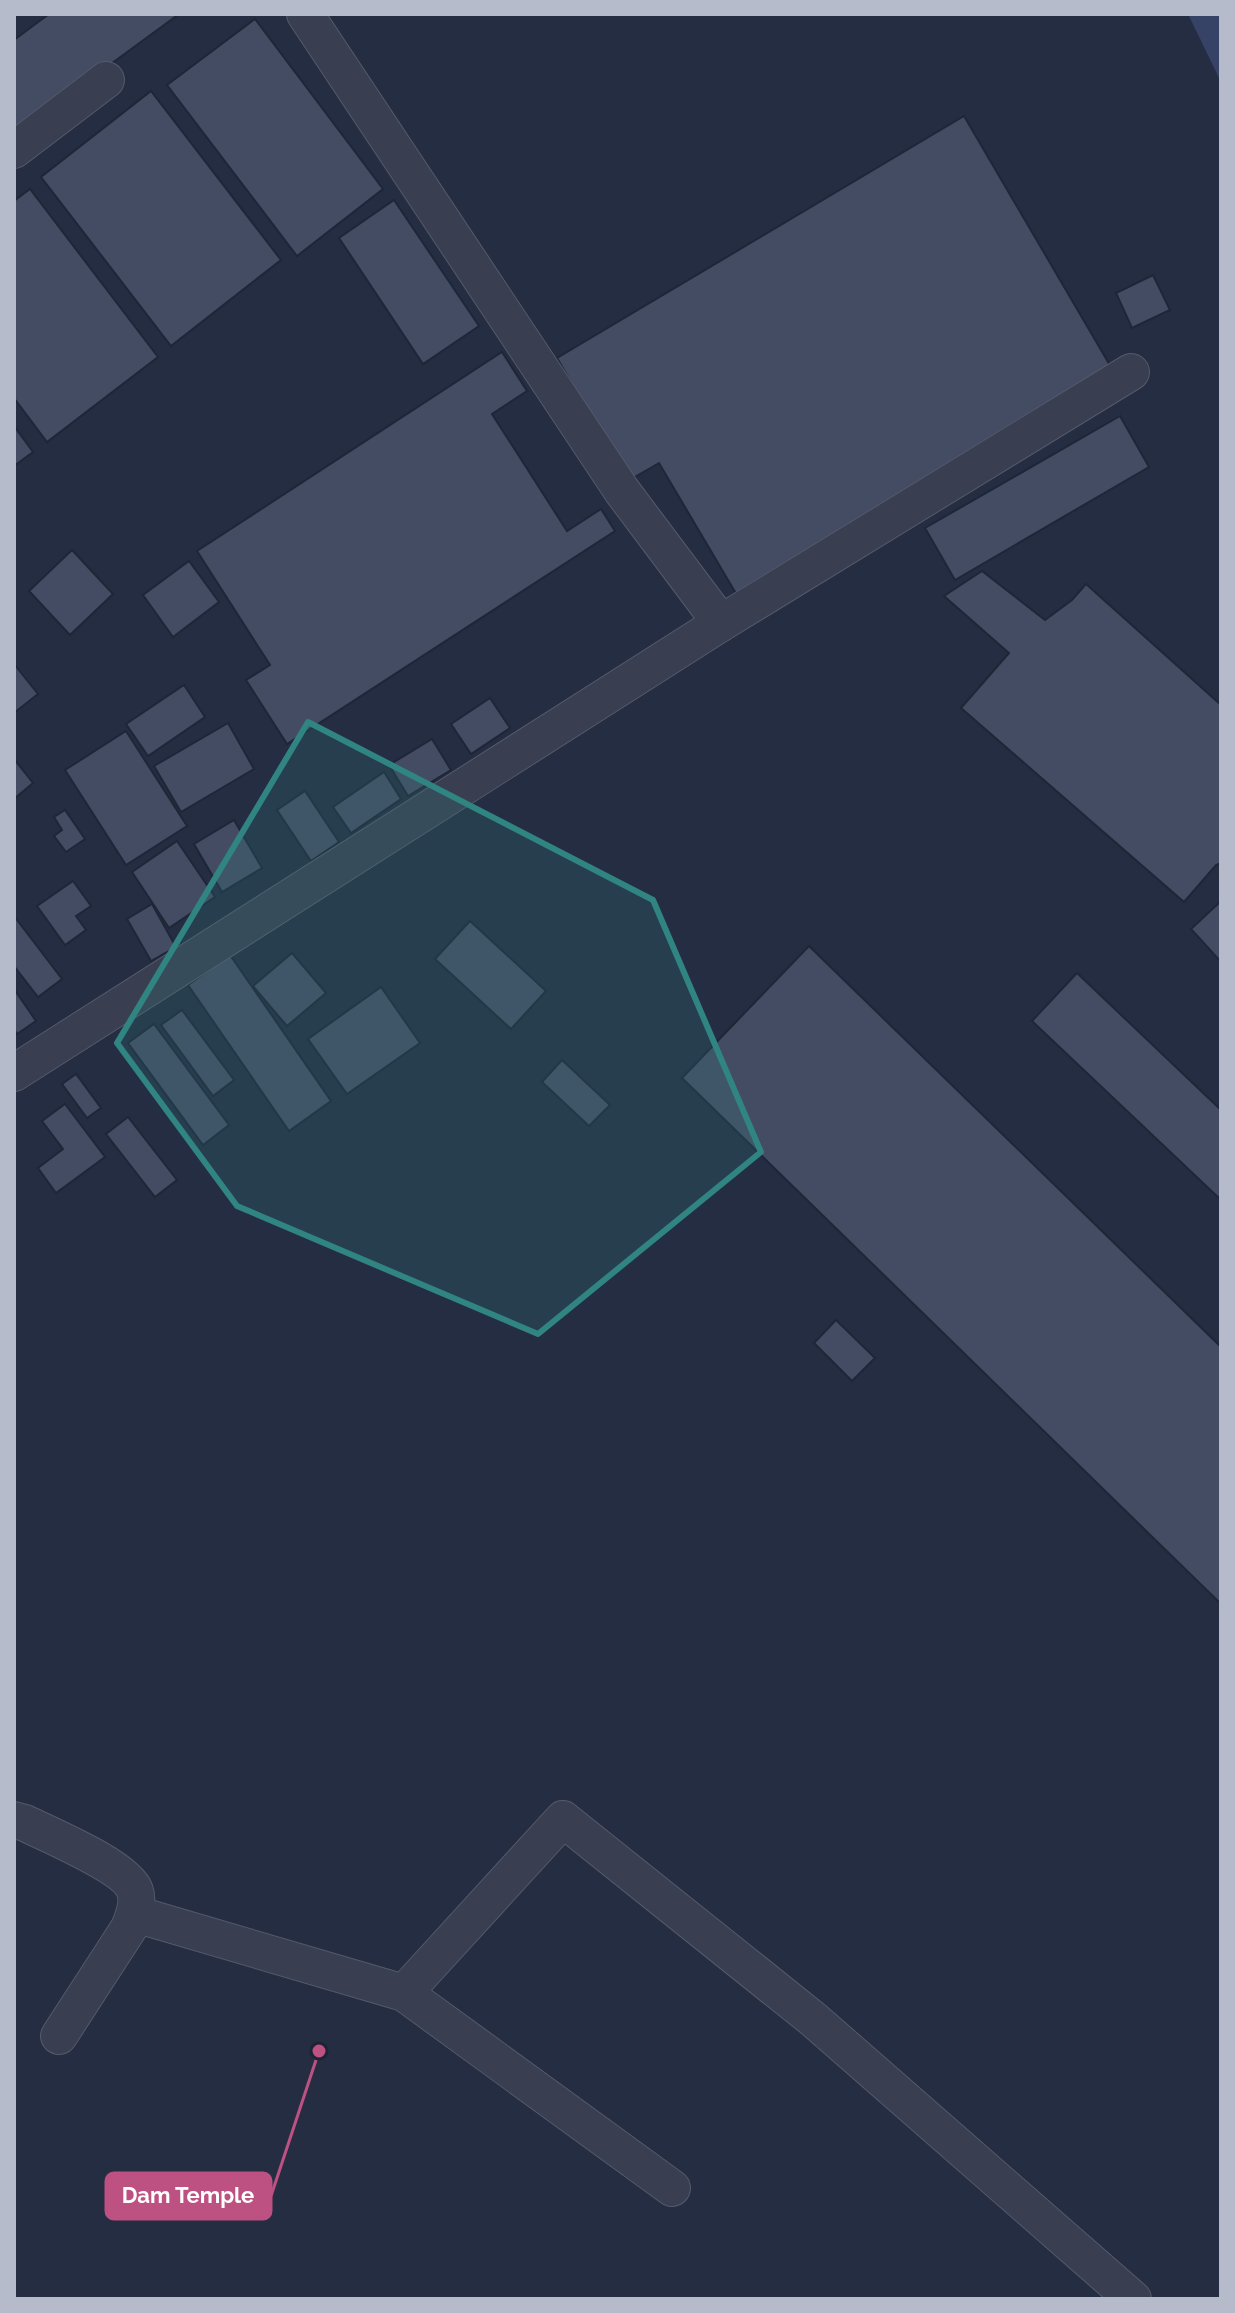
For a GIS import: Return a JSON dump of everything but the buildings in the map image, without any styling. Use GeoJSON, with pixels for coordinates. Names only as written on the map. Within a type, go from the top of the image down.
{"type":"FeatureCollection","features":[{"type":"Feature","properties":{"kind":"street"},"geometry":{"type":"LineString","coordinates":[[305,14],[622,491],[721,623]]}},
{"type":"Feature","properties":{"kind":"street"},"geometry":{"type":"LineString","coordinates":[[14,150],[106,80]]}},
{"type":"Feature","properties":{"kind":"street"},"geometry":{"type":"LineString","coordinates":[[14,1073],[721,623],[1131,372]]}},
{"type":"Feature","properties":{"kind":"street"},"geometry":{"type":"LineString","coordinates":[[404,1993],[563,1819],[813,2019],[1125,2296]]}},
{"type":"Feature","properties":{"kind":"street"},"geometry":{"type":"LineString","coordinates":[[14,1820],[105,1863],[125,1877],[136,1893],[135,1914],[129,1928],[59,2036]]}},
{"type":"Feature","properties":{"kind":"street"},"geometry":{"type":"LineString","coordinates":[[135,1914],[404,1993],[672,2188]]}},
{"type":"Feature","properties":{"kind":"highlighted area"},"geometry":{"type":"Polygon","coordinates":[[[308,722],[653,900],[761,1152],[538,1334],[237,1206],[117,1043],[308,722]]]}},
{"type":"Feature","properties":{"kind":"water"},"geometry":{"type":"Polygon","coordinates":[[[1188,14],[1221,14],[1221,82],[1188,14]]]}},
{"type":"Feature","properties":{"kind":"place","name":"Dam Temple"},"geometry":{"type":"Point","coordinates":[319,2051]}}]}
